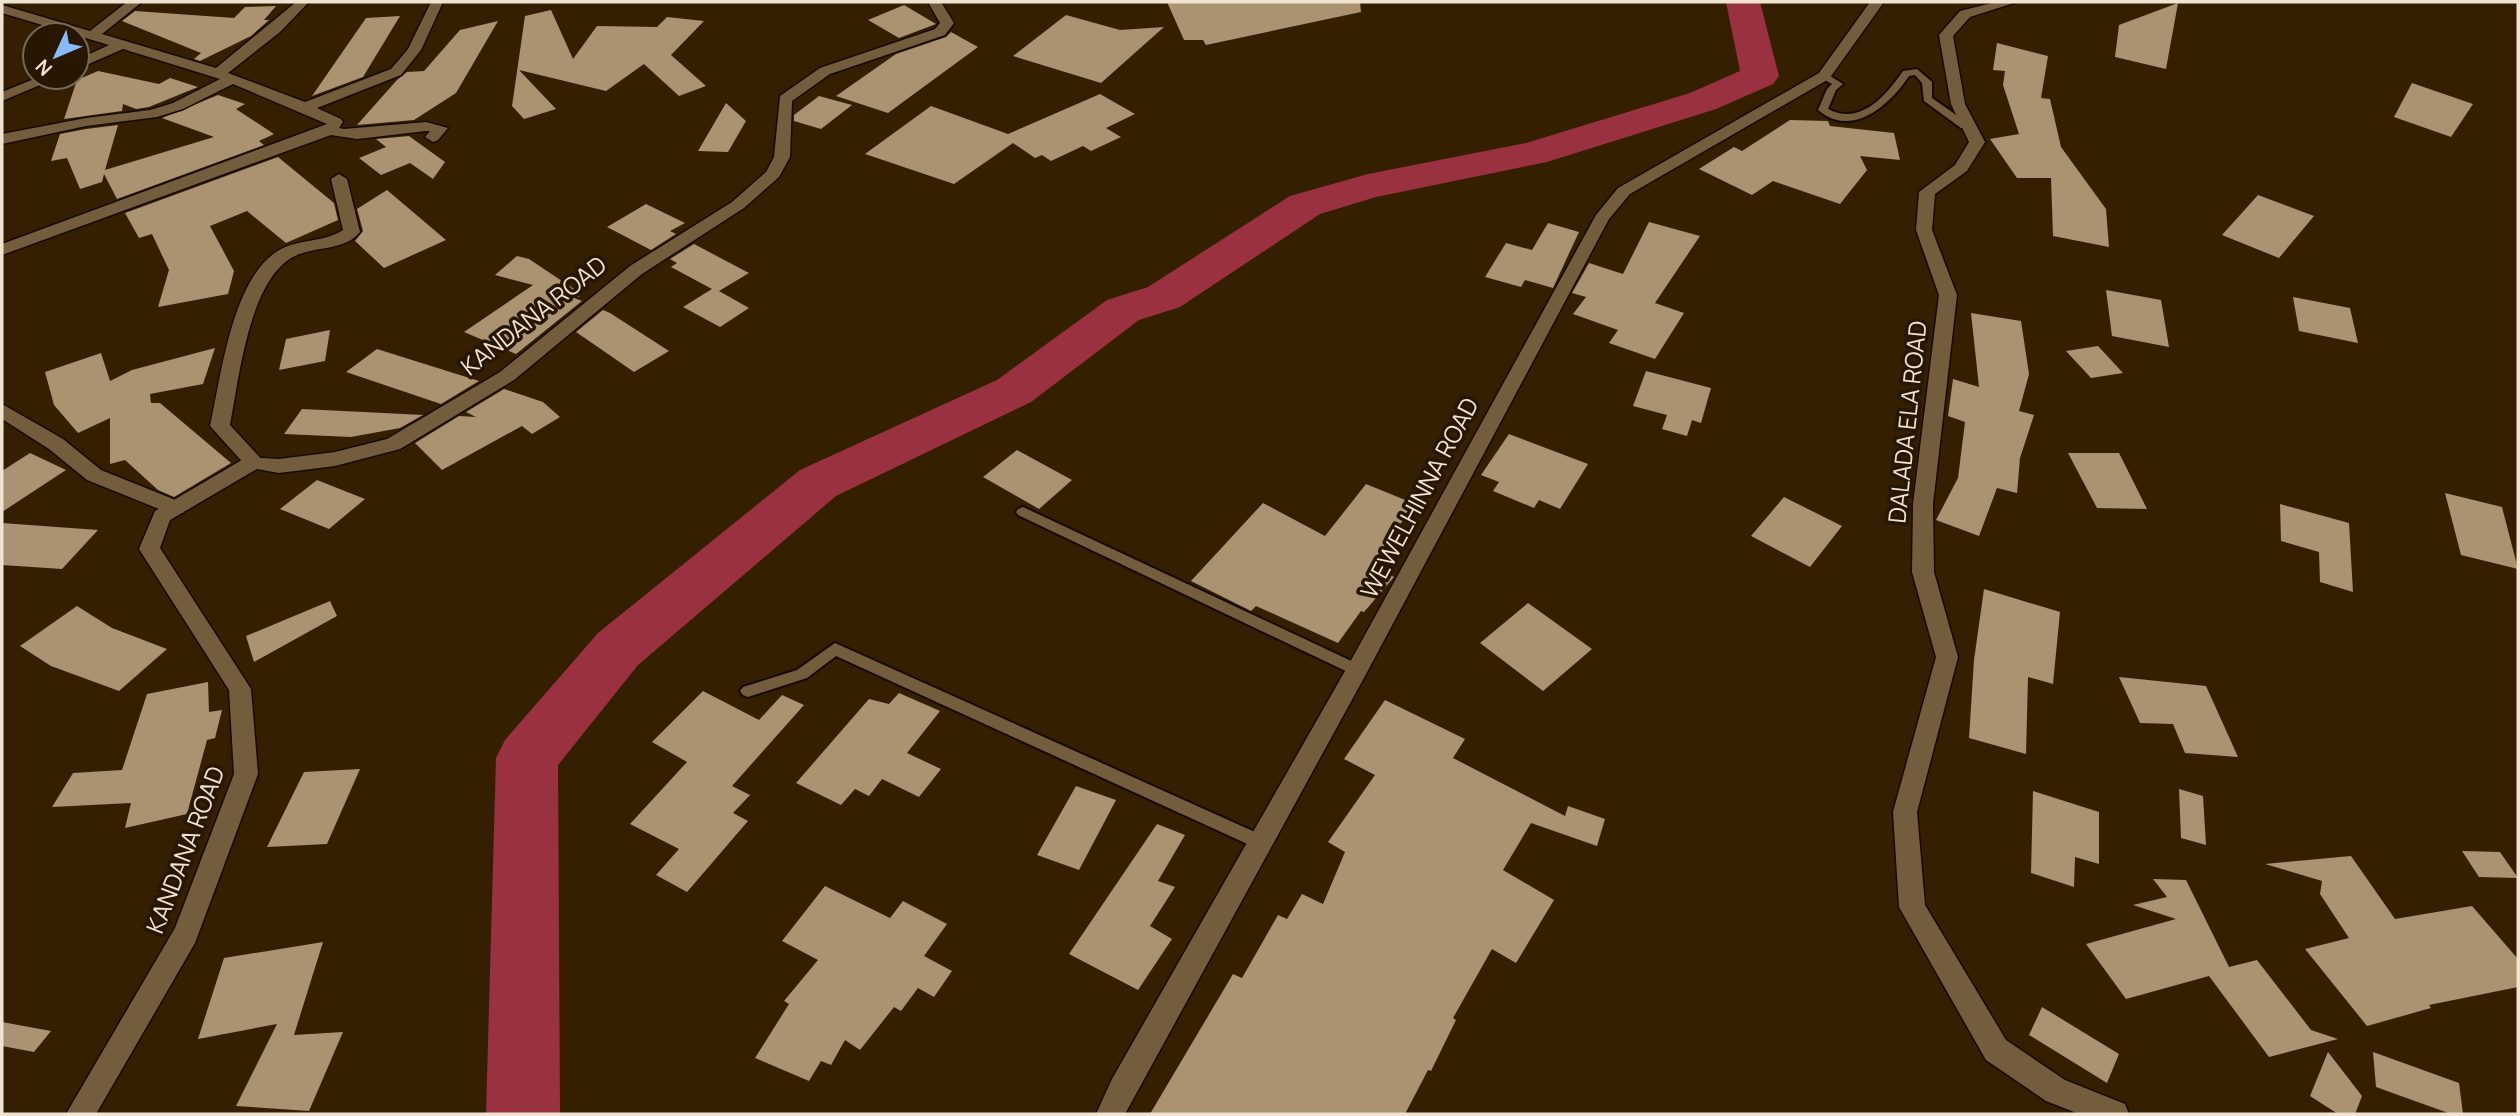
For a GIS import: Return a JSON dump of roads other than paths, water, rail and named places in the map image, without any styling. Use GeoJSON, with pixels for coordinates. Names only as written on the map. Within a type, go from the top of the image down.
{"type":"FeatureCollection","features":[{"type":"Feature","properties":{"kind":"street"},"geometry":{"type":"LineString","coordinates":[[94,34],[135,2]]}},
{"type":"Feature","properties":{"kind":"street"},"geometry":{"type":"LineString","coordinates":[[2,139],[86,122],[152,114],[178,106],[225,76],[303,2]]}},
{"type":"Feature","properties":{"kind":"street"},"geometry":{"type":"LineString","coordinates":[[306,107],[396,72],[414,50],[437,2]]}},
{"type":"Feature","properties":{"kind":"street","name":"KANDANA ROAD"},"geometry":{"type":"LineString","coordinates":[[80,1114],[186,934],[246,774],[240,689],[149,549],[162,516],[254,462],[279,466],[335,459],[393,444],[507,376],[636,270],[738,205],[773,174],[782,157],[785,99],[825,71],[940,32],[947,23],[935,2]]}},
{"type":"Feature","properties":{"kind":"street","name":"WEWELHINNA ROAD"},"geometry":{"type":"LineString","coordinates":[[1110,1114],[1357,670],[1602,218],[1623,191],[1755,118],[1824,76],[1877,2]]}},
{"type":"Feature","properties":{"kind":"street","name":"DALADA ELA ROAD"},"geometry":{"type":"LineString","coordinates":[[2010,2],[1965,14],[1946,35],[1954,95],[1965,126],[1977,142],[1961,168],[1927,191],[1924,230],[1948,295],[1923,504],[1923,572],[1947,657],[1905,812],[1912,907],[1996,1050],[2056,1091],[2115,1114]]}},
{"type":"Feature","properties":{"kind":"street"},"geometry":{"type":"LineString","coordinates":[[2,9],[124,43],[225,76],[306,107],[336,122],[330,130],[2,250]]}},
{"type":"Feature","properties":{"kind":"street"},"geometry":{"type":"LineString","coordinates":[[91,58],[124,43]]}},
{"type":"Feature","properties":{"kind":"street"},"geometry":{"type":"LineString","coordinates":[[2,96],[21,89]]}},
{"type":"Feature","properties":{"kind":"street"},"geometry":{"type":"LineString","coordinates":[[330,130],[345,135],[363,135],[412,125],[428,125],[440,128],[433,137]]}},
{"type":"Feature","properties":{"kind":"street"},"geometry":{"type":"LineString","coordinates":[[254,462],[220,426],[240,334],[258,288],[278,259],[314,243],[342,240],[352,232],[339,179]]}},
{"type":"Feature","properties":{"kind":"street"},"geometry":{"type":"LineString","coordinates":[[2,410],[56,444],[94,475],[176,508]]}},
{"type":"Feature","properties":{"kind":"lane"},"geometry":{"type":"LineString","coordinates":[[1824,76],[1838,84],[1832,89],[1823,110],[1835,117],[1869,113],[1893,96],[1906,73],[1917,72],[1927,82],[1927,99],[1949,118],[1965,126]]}},
{"type":"Feature","properties":{"kind":"lane"},"geometry":{"type":"LineString","coordinates":[[1023,512],[1357,670]]}},
{"type":"Feature","properties":{"kind":"lane"},"geometry":{"type":"LineString","coordinates":[[748,691],[802,674],[835,649],[1260,842]]}},
{"type":"Feature","properties":{"kind":"waterway"},"geometry":{"type":"LineString","coordinates":[[523,1114],[527,758],[618,649],[818,483],[1014,391],[1123,310],[1164,297],[1305,205],[1368,186],[1533,154],[1703,101],[1760,76],[1743,2]]}}]}
